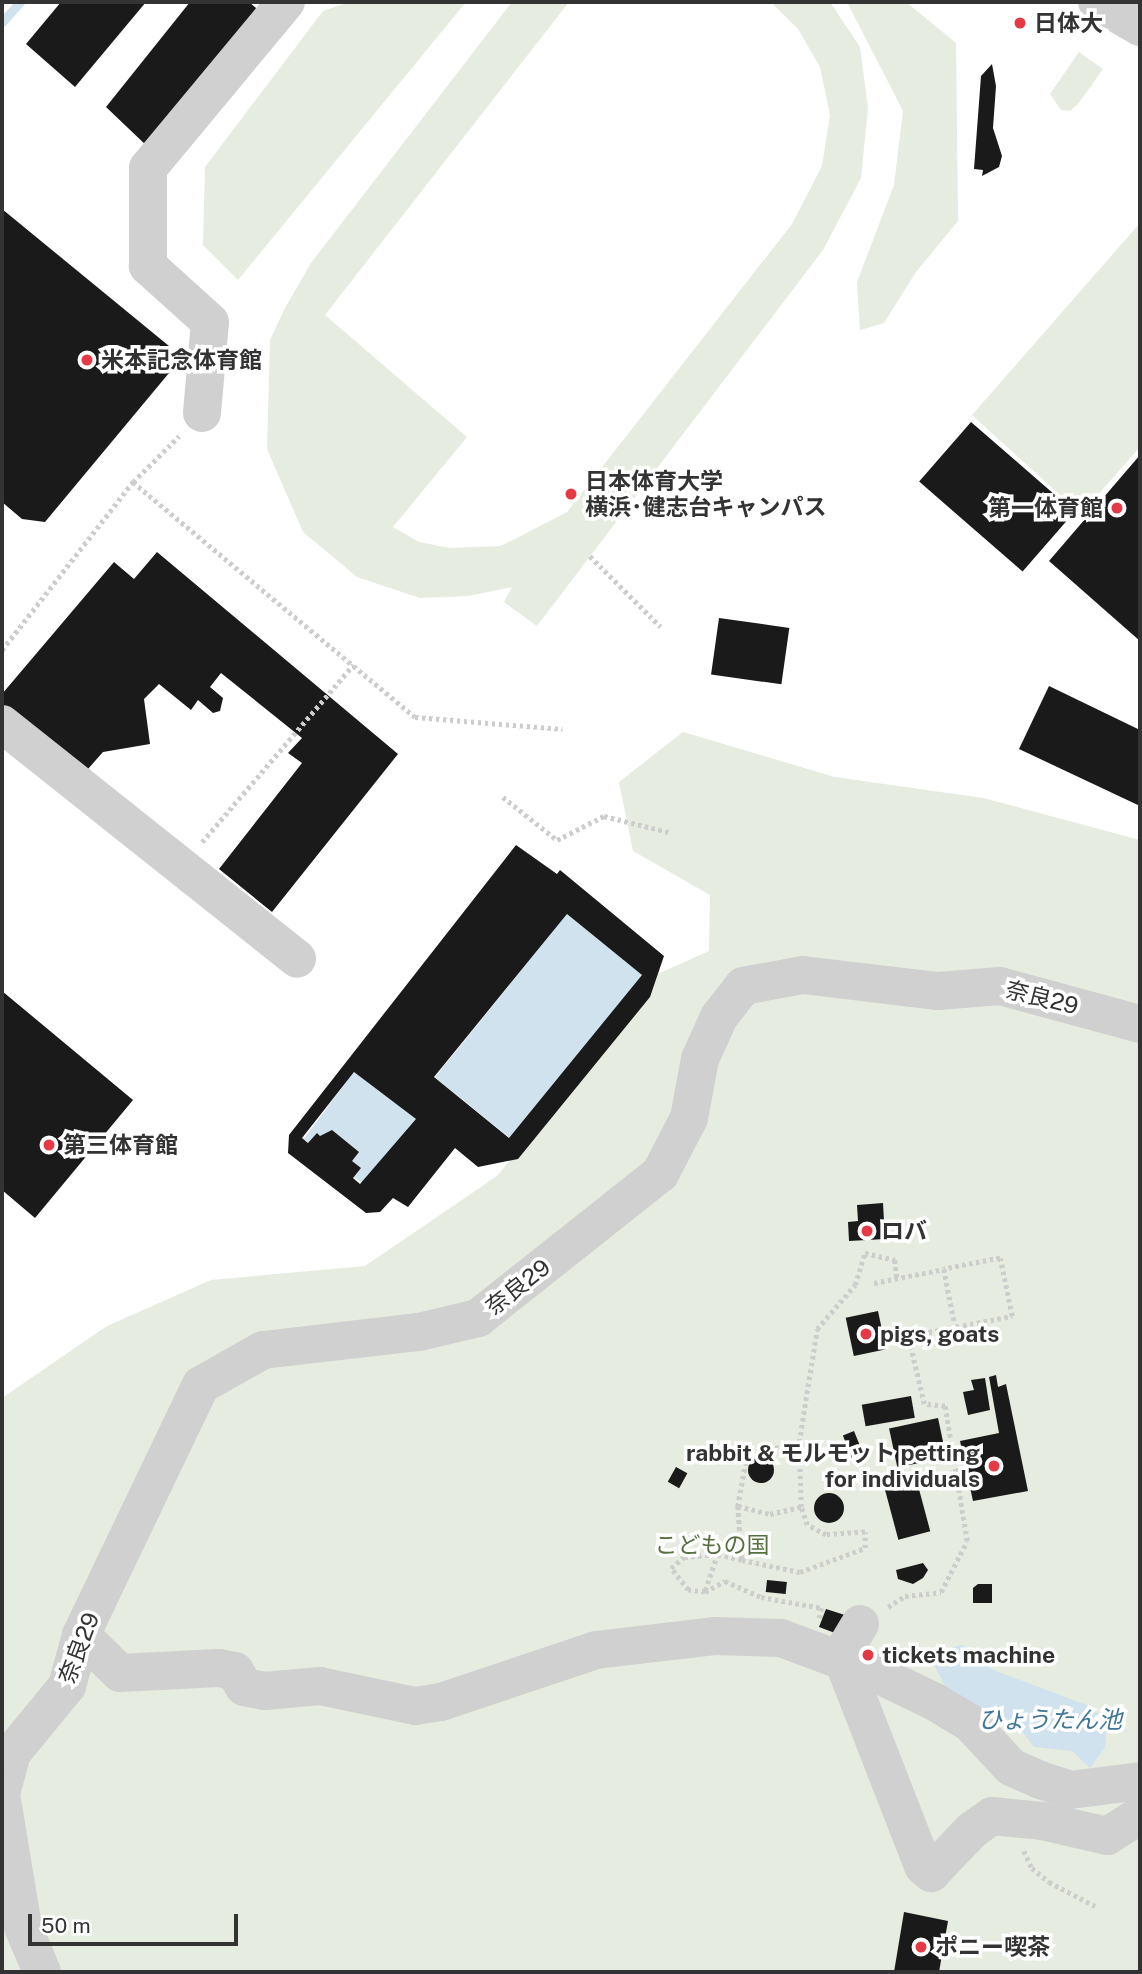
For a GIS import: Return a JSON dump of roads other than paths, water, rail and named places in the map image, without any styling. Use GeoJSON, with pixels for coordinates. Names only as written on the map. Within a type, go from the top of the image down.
{"type":"FeatureCollection","features":[{"type":"Feature","properties":{"kind":"street"},"geometry":{"type":"LineString","coordinates":[[202,413],[210,322],[148,267],[148,168],[286,2]]}},
{"type":"Feature","properties":{"kind":"street"},"geometry":{"type":"LineString","coordinates":[[1097,2],[1140,27]]}},
{"type":"Feature","properties":{"kind":"street"},"geometry":{"type":"LineString","coordinates":[[2,724],[297,959]]}},
{"type":"Feature","properties":{"kind":"street","name":"奈良29"},"geometry":{"type":"LineString","coordinates":[[2,1790],[12,1753],[67,1686],[81,1635],[201,1385],[263,1349],[419,1332],[478,1318],[660,1174],[689,1118],[705,1048],[719,1017],[743,986],[803,975],[938,991],[1000,986],[1140,1024]]}},
{"type":"Feature","properties":{"kind":"street"},"geometry":{"type":"LineString","coordinates":[[860,1624],[848,1644],[845,1663],[923,1866],[931,1873],[972,1830],[992,1816],[1008,1815],[1107,1836],[1140,1815]]}},
{"type":"Feature","properties":{"kind":"street"},"geometry":{"type":"LineString","coordinates":[[81,1635],[120,1673],[219,1668],[235,1671],[244,1686],[265,1691],[320,1686],[415,1706],[441,1702],[597,1650],[667,1640],[762,1636],[781,1638],[935,1702],[970,1723],[1011,1767],[1040,1780],[1070,1790],[1140,1781]]}},
{"type":"Feature","properties":{"kind":"street"},"geometry":{"type":"LineString","coordinates":[[2,1800],[23,1927],[42,1972]]}},
{"type":"Feature","properties":{"kind":"water"},"geometry":{"type":"Polygon","coordinates":[[[567,914],[642,975],[510,1138],[435,1077],[567,914]]]}},
{"type":"Feature","properties":{"kind":"water"},"geometry":{"type":"Polygon","coordinates":[[[354,1072],[416,1119],[366,1186],[303,1139],[354,1072]]]}},
{"type":"Feature","properties":{"kind":"water","name":"ひょうたん池"},"geometry":{"type":"Polygon","coordinates":[[[962,1645],[979,1653],[991,1669],[1092,1707],[1107,1725],[1105,1747],[1090,1768],[1072,1751],[1034,1747],[1019,1727],[1000,1715],[978,1715],[956,1707],[932,1661],[941,1651],[962,1645]]]}},
{"type":"Feature","properties":{"kind":"waterway"},"geometry":{"type":"LineString","coordinates":[[2,22],[20,2]]}},
{"type":"Feature","properties":{"kind":"place","name":"日体大"},"geometry":{"type":"Point","coordinates":[1020,23]}},
{"type":"Feature","properties":{"kind":"place","name":"米本記念体育館"},"geometry":{"type":"Point","coordinates":[87,360]}},
{"type":"Feature","properties":{"kind":"place","name":"日本体育大学 横浜･健志台キャンパス"},"geometry":{"type":"Point","coordinates":[571,494]}},
{"type":"Feature","properties":{"kind":"place","name":"第一体育館"},"geometry":{"type":"Point","coordinates":[1117,508]}},
{"type":"Feature","properties":{"kind":"place","name":"第三体育館"},"geometry":{"type":"Point","coordinates":[49,1145]}},
{"type":"Feature","properties":{"kind":"place","name":"ロバ"},"geometry":{"type":"Point","coordinates":[867,1231]}},
{"type":"Feature","properties":{"kind":"place","name":"pigs, goats"},"geometry":{"type":"Point","coordinates":[866,1334]}},
{"type":"Feature","properties":{"kind":"place","name":"rabbit & モルモット petting for individuals"},"geometry":{"type":"Point","coordinates":[994,1466]}},
{"type":"Feature","properties":{"kind":"place","name":"tickets machine"},"geometry":{"type":"Point","coordinates":[868,1655]}},
{"type":"Feature","properties":{"kind":"place","name":"ポニー喫茶"},"geometry":{"type":"Point","coordinates":[921,1947]}},
{"type":"Feature","properties":{"kind":"park label","name":"こどもの国"},"geometry":{"type":"Point","coordinates":[712,1545]}}]}
